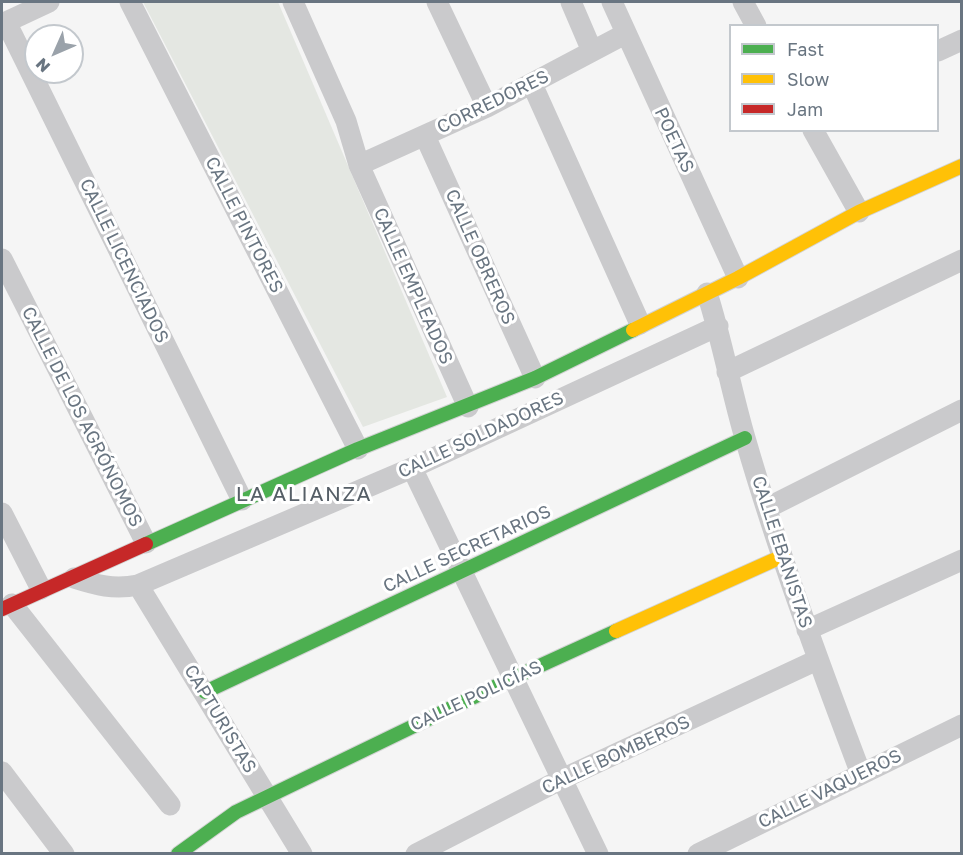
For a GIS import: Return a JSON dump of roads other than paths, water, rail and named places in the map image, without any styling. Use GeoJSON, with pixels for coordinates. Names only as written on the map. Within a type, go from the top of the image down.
{"type":"FeatureCollection","features":[{"type":"Feature","properties":{"kind":"street"},"geometry":{"type":"LineString","coordinates":[[4,23],[49,2]]}},
{"type":"Feature","properties":{"kind":"street","name":"CALLE PINTORES"},"geometry":{"type":"LineString","coordinates":[[129,2],[358,449]]}},
{"type":"Feature","properties":{"kind":"street","name":"CALLE EMPLEADOS"},"geometry":{"type":"LineString","coordinates":[[294,2],[346,121],[359,165],[468,407]]}},
{"type":"Feature","properties":{"kind":"street"},"geometry":{"type":"LineString","coordinates":[[438,2],[488,107]]}},
{"type":"Feature","properties":{"kind":"street"},"geometry":{"type":"LineString","coordinates":[[571,2],[592,51]]}},
{"type":"Feature","properties":{"kind":"street","name":"POETAS"},"geometry":{"type":"LineString","coordinates":[[612,2],[738,278]]}},
{"type":"Feature","properties":{"kind":"street","name":"CALLE LICENCIADOS"},"geometry":{"type":"LineString","coordinates":[[4,23],[242,500]]}},
{"type":"Feature","properties":{"kind":"street","name":"CORREDORES"},"geometry":{"type":"LineString","coordinates":[[359,165],[488,107],[625,34]]}},
{"type":"Feature","properties":{"kind":"street"},"geometry":{"type":"LineString","coordinates":[[939,51],[962,40]]}},
{"type":"Feature","properties":{"kind":"street"},"geometry":{"type":"LineString","coordinates":[[532,84],[640,324]]}},
{"type":"Feature","properties":{"kind":"street"},"geometry":{"type":"LineString","coordinates":[[814,132],[859,212]]}},
{"type":"Feature","properties":{"kind":"street","name":"CALLE OBREROS"},"geometry":{"type":"LineString","coordinates":[[425,136],[535,378]]}},
{"type":"Feature","properties":{"kind":"street","name":"CALLE SOLDADORES"},"geometry":{"type":"LineString","coordinates":[[7,607],[41,589],[74,578],[146,543],[358,449],[468,407],[535,378],[640,324],[738,278],[859,212],[962,166]]}},
{"type":"Feature","properties":{"kind":"street","name":"CALLE DE LOS AGRÓNOMOS"},"geometry":{"type":"LineString","coordinates":[[2,260],[146,543]]}},
{"type":"Feature","properties":{"kind":"street"},"geometry":{"type":"LineString","coordinates":[[727,372],[962,260]]}},
{"type":"Feature","properties":{"kind":"street"},"geometry":{"type":"LineString","coordinates":[[707,293],[718,326]]}},
{"type":"Feature","properties":{"kind":"street","name":"CALLE SOLDADORES"},"geometry":{"type":"LineString","coordinates":[[74,578],[98,586],[121,588],[138,585],[412,468],[718,326]]}},
{"type":"Feature","properties":{"kind":"street","name":"CALLE EBANISTAS"},"geometry":{"type":"LineString","coordinates":[[718,326],[727,372],[767,508],[817,660],[861,774]]}},
{"type":"Feature","properties":{"kind":"street"},"geometry":{"type":"LineString","coordinates":[[767,508],[962,410]]}},
{"type":"Feature","properties":{"kind":"street","name":"CALLE SECRETARIOS"},"geometry":{"type":"LineString","coordinates":[[205,692],[745,438]]}},
{"type":"Feature","properties":{"kind":"street"},"geometry":{"type":"LineString","coordinates":[[412,468],[598,854]]}},
{"type":"Feature","properties":{"kind":"street"},"geometry":{"type":"LineString","coordinates":[[2,513],[41,589]]}},
{"type":"Feature","properties":{"kind":"street","name":"CALLE POLICÍAS"},"geometry":{"type":"LineString","coordinates":[[192,849],[236,812],[266,797],[513,678],[783,556]]}},
{"type":"Feature","properties":{"kind":"street"},"geometry":{"type":"LineString","coordinates":[[807,630],[962,560]]}},
{"type":"Feature","properties":{"kind":"street","name":"CAPTURISTAS"},"geometry":{"type":"LineString","coordinates":[[138,585],[302,854]]}},
{"type":"Feature","properties":{"kind":"street"},"geometry":{"type":"LineString","coordinates":[[7,607],[170,805]]}},
{"type":"Feature","properties":{"kind":"street","name":"CALLE BOMBEROS"},"geometry":{"type":"LineString","coordinates":[[416,854],[562,779],[817,660]]}},
{"type":"Feature","properties":{"kind":"street","name":"CALLE VAQUEROS"},"geometry":{"type":"LineString","coordinates":[[698,854],[962,724]]}},
{"type":"Feature","properties":{"kind":"street"},"geometry":{"type":"LineString","coordinates":[[2,772],[64,854]]}},
{"type":"Feature","properties":{"kind":"district","name":"LA ALIANZA"},"geometry":{"type":"Point","coordinates":[304,494]}}]}
